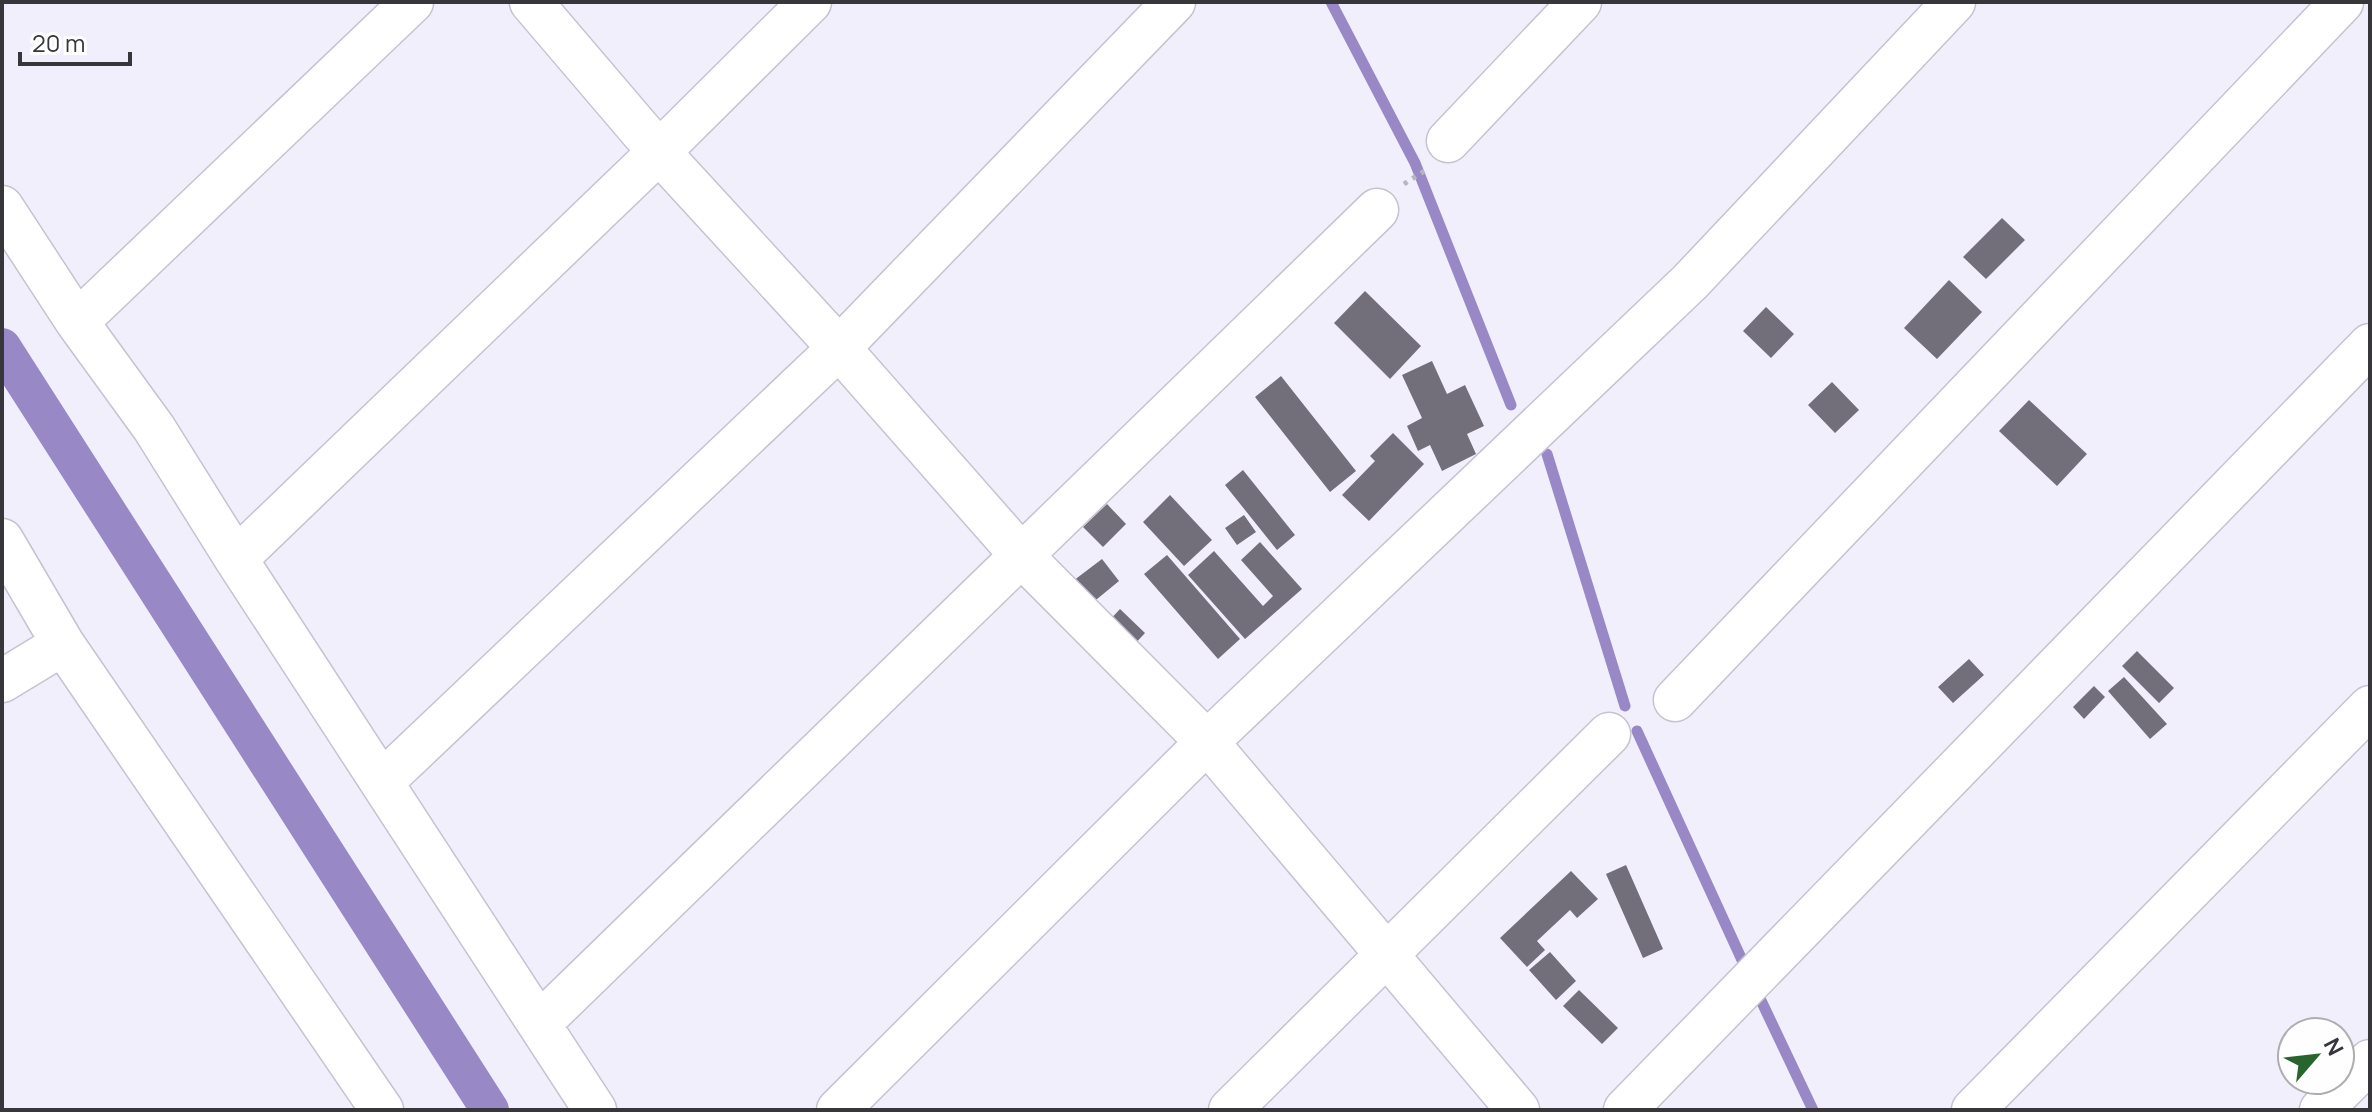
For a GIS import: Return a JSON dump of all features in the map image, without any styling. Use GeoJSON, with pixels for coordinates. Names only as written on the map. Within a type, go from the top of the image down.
{"type":"FeatureCollection","features":[{"type":"Feature","properties":{"kind":"street"},"geometry":{"type":"LineString","coordinates":[[77,322],[412,2]]}},
{"type":"Feature","properties":{"kind":"street"},"geometry":{"type":"LineString","coordinates":[[531,2],[659,152],[839,348],[1021,555],[1207,742],[1518,1110]]}},
{"type":"Feature","properties":{"kind":"street"},"geometry":{"type":"LineString","coordinates":[[236,559],[659,152],[810,2]]}},
{"type":"Feature","properties":{"kind":"street"},"geometry":{"type":"LineString","coordinates":[[383,781],[839,348],[1174,2]]}},
{"type":"Feature","properties":{"kind":"street"},"geometry":{"type":"LineString","coordinates":[[1439,155],[1580,2]]}},
{"type":"Feature","properties":{"kind":"street"},"geometry":{"type":"LineString","coordinates":[[838,1110],[1207,742],[1690,282],[1954,2]]}},
{"type":"Feature","properties":{"kind":"street"},"geometry":{"type":"LineString","coordinates":[[1675,700],[2342,2]]}},
{"type":"Feature","properties":{"kind":"street"},"geometry":{"type":"LineString","coordinates":[[539,1024],[1392,196]]}},
{"type":"Feature","properties":{"kind":"street"},"geometry":{"type":"LineString","coordinates":[[2,207],[77,322],[154,428],[595,1110]]}},
{"type":"Feature","properties":{"kind":"street"},"geometry":{"type":"LineString","coordinates":[[1625,1110],[2370,345]]}},
{"type":"Feature","properties":{"kind":"street"},"geometry":{"type":"LineString","coordinates":[[2,540],[63,644],[382,1110]]}},
{"type":"Feature","properties":{"kind":"street"},"geometry":{"type":"LineString","coordinates":[[2,681],[63,644]]}},
{"type":"Feature","properties":{"kind":"street"},"geometry":{"type":"LineString","coordinates":[[1973,1110],[2370,707]]}},
{"type":"Feature","properties":{"kind":"street"},"geometry":{"type":"LineString","coordinates":[[1230,1110],[1609,734]]}},
{"type":"Feature","properties":{"kind":"street"},"geometry":{"type":"LineString","coordinates":[[2321,1110],[2370,1061]]}},
{"type":"Feature","properties":{"kind":"path"},"geometry":{"type":"LineString","coordinates":[[1392,196],[1439,155]]}},
{"type":"Feature","properties":{"kind":"building"},"geometry":{"type":"Polygon","coordinates":[[[2002,218],[2025,240],[1986,279],[1963,257],[2002,218]]]}},
{"type":"Feature","properties":{"kind":"building"},"geometry":{"type":"Polygon","coordinates":[[[1949,280],[1982,312],[1937,359],[1904,328],[1949,280]]]}},
{"type":"Feature","properties":{"kind":"building"},"geometry":{"type":"Polygon","coordinates":[[[1365,291],[1421,346],[1390,379],[1334,323],[1365,291]]]}},
{"type":"Feature","properties":{"kind":"building"},"geometry":{"type":"Polygon","coordinates":[[[1766,307],[1794,334],[1771,358],[1743,331],[1766,307]]]}},
{"type":"Feature","properties":{"kind":"building"},"geometry":{"type":"Polygon","coordinates":[[[1432,361],[1447,394],[1465,385],[1484,426],[1467,434],[1476,454],[1442,471],[1430,445],[1418,451],[1407,426],[1422,418],[1402,375],[1432,361]]]}},
{"type":"Feature","properties":{"kind":"building"},"geometry":{"type":"Polygon","coordinates":[[[1281,376],[1356,471],[1330,492],[1255,397],[1281,376]]]}},
{"type":"Feature","properties":{"kind":"building"},"geometry":{"type":"Polygon","coordinates":[[[1832,382],[1859,410],[1835,433],[1808,405],[1832,382]]]}},
{"type":"Feature","properties":{"kind":"building"},"geometry":{"type":"Polygon","coordinates":[[[2029,400],[2087,454],[2057,486],[1999,431],[2029,400]]]}},
{"type":"Feature","properties":{"kind":"building"},"geometry":{"type":"Polygon","coordinates":[[[1393,433],[1424,464],[1369,521],[1342,495],[1375,461],[1370,456],[1393,433]]]}},
{"type":"Feature","properties":{"kind":"building"},"geometry":{"type":"Polygon","coordinates":[[[1243,470],[1295,535],[1277,550],[1225,485],[1243,470]]]}},
{"type":"Feature","properties":{"kind":"building"},"geometry":{"type":"Polygon","coordinates":[[[1170,495],[1212,540],[1184,566],[1143,522],[1170,495]]]}},
{"type":"Feature","properties":{"kind":"building"},"geometry":{"type":"Polygon","coordinates":[[[1107,504],[1126,524],[1103,547],[1083,527],[1107,504]]]}},
{"type":"Feature","properties":{"kind":"building"},"geometry":{"type":"Polygon","coordinates":[[[1244,515],[1256,532],[1237,545],[1225,528],[1244,515]]]}},
{"type":"Feature","properties":{"kind":"building"},"geometry":{"type":"Polygon","coordinates":[[[1260,542],[1302,589],[1245,639],[1188,575],[1214,551],[1263,606],[1273,596],[1241,560],[1260,542]]]}},
{"type":"Feature","properties":{"kind":"building"},"geometry":{"type":"Polygon","coordinates":[[[1167,555],[1240,639],[1218,659],[1144,574],[1167,555]]]}},
{"type":"Feature","properties":{"kind":"building"},"geometry":{"type":"Polygon","coordinates":[[[1102,559],[1119,581],[1091,604],[1073,581],[1102,559]]]}},
{"type":"Feature","properties":{"kind":"building"},"geometry":{"type":"Polygon","coordinates":[[[1120,609],[1145,633],[1132,647],[1107,623],[1120,609]]]}},
{"type":"Feature","properties":{"kind":"building"},"geometry":{"type":"Polygon","coordinates":[[[2137,651],[2174,688],[2159,703],[2122,666],[2137,651]]]}},
{"type":"Feature","properties":{"kind":"building"},"geometry":{"type":"Polygon","coordinates":[[[1969,659],[1984,675],[1953,703],[1938,687],[1969,659]]]}},
{"type":"Feature","properties":{"kind":"building"},"geometry":{"type":"Polygon","coordinates":[[[2124,677],[2167,724],[2150,739],[2108,691],[2124,677]]]}},
{"type":"Feature","properties":{"kind":"building"},"geometry":{"type":"Polygon","coordinates":[[[2094,686],[2105,697],[2084,719],[2073,707],[2094,686]]]}},
{"type":"Feature","properties":{"kind":"building"},"geometry":{"type":"Polygon","coordinates":[[[1626,865],[1663,949],[1643,958],[1606,874],[1626,865]]]}},
{"type":"Feature","properties":{"kind":"building"},"geometry":{"type":"Polygon","coordinates":[[[1571,871],[1598,899],[1577,918],[1570,910],[1537,941],[1545,950],[1527,967],[1500,938],[1571,871]]]}},
{"type":"Feature","properties":{"kind":"building"},"geometry":{"type":"Polygon","coordinates":[[[1550,952],[1576,981],[1556,1000],[1529,970],[1550,952]]]}},
{"type":"Feature","properties":{"kind":"building"},"geometry":{"type":"Polygon","coordinates":[[[1579,990],[1618,1028],[1602,1044],[1563,1006],[1579,990]]]}},
{"type":"Feature","properties":{"kind":"waterway"},"geometry":{"type":"LineString","coordinates":[[1331,2],[1415,163],[1511,405]]}},
{"type":"Feature","properties":{"kind":"waterway"},"geometry":{"type":"LineString","coordinates":[[2,347],[490,1110]]}},
{"type":"Feature","properties":{"kind":"waterway"},"geometry":{"type":"LineString","coordinates":[[1547,454],[1625,706]]}},
{"type":"Feature","properties":{"kind":"waterway"},"geometry":{"type":"LineString","coordinates":[[1637,731],[1742,960]]}},
{"type":"Feature","properties":{"kind":"waterway"},"geometry":{"type":"LineString","coordinates":[[1757,992],[1813,1110]]}}]}
